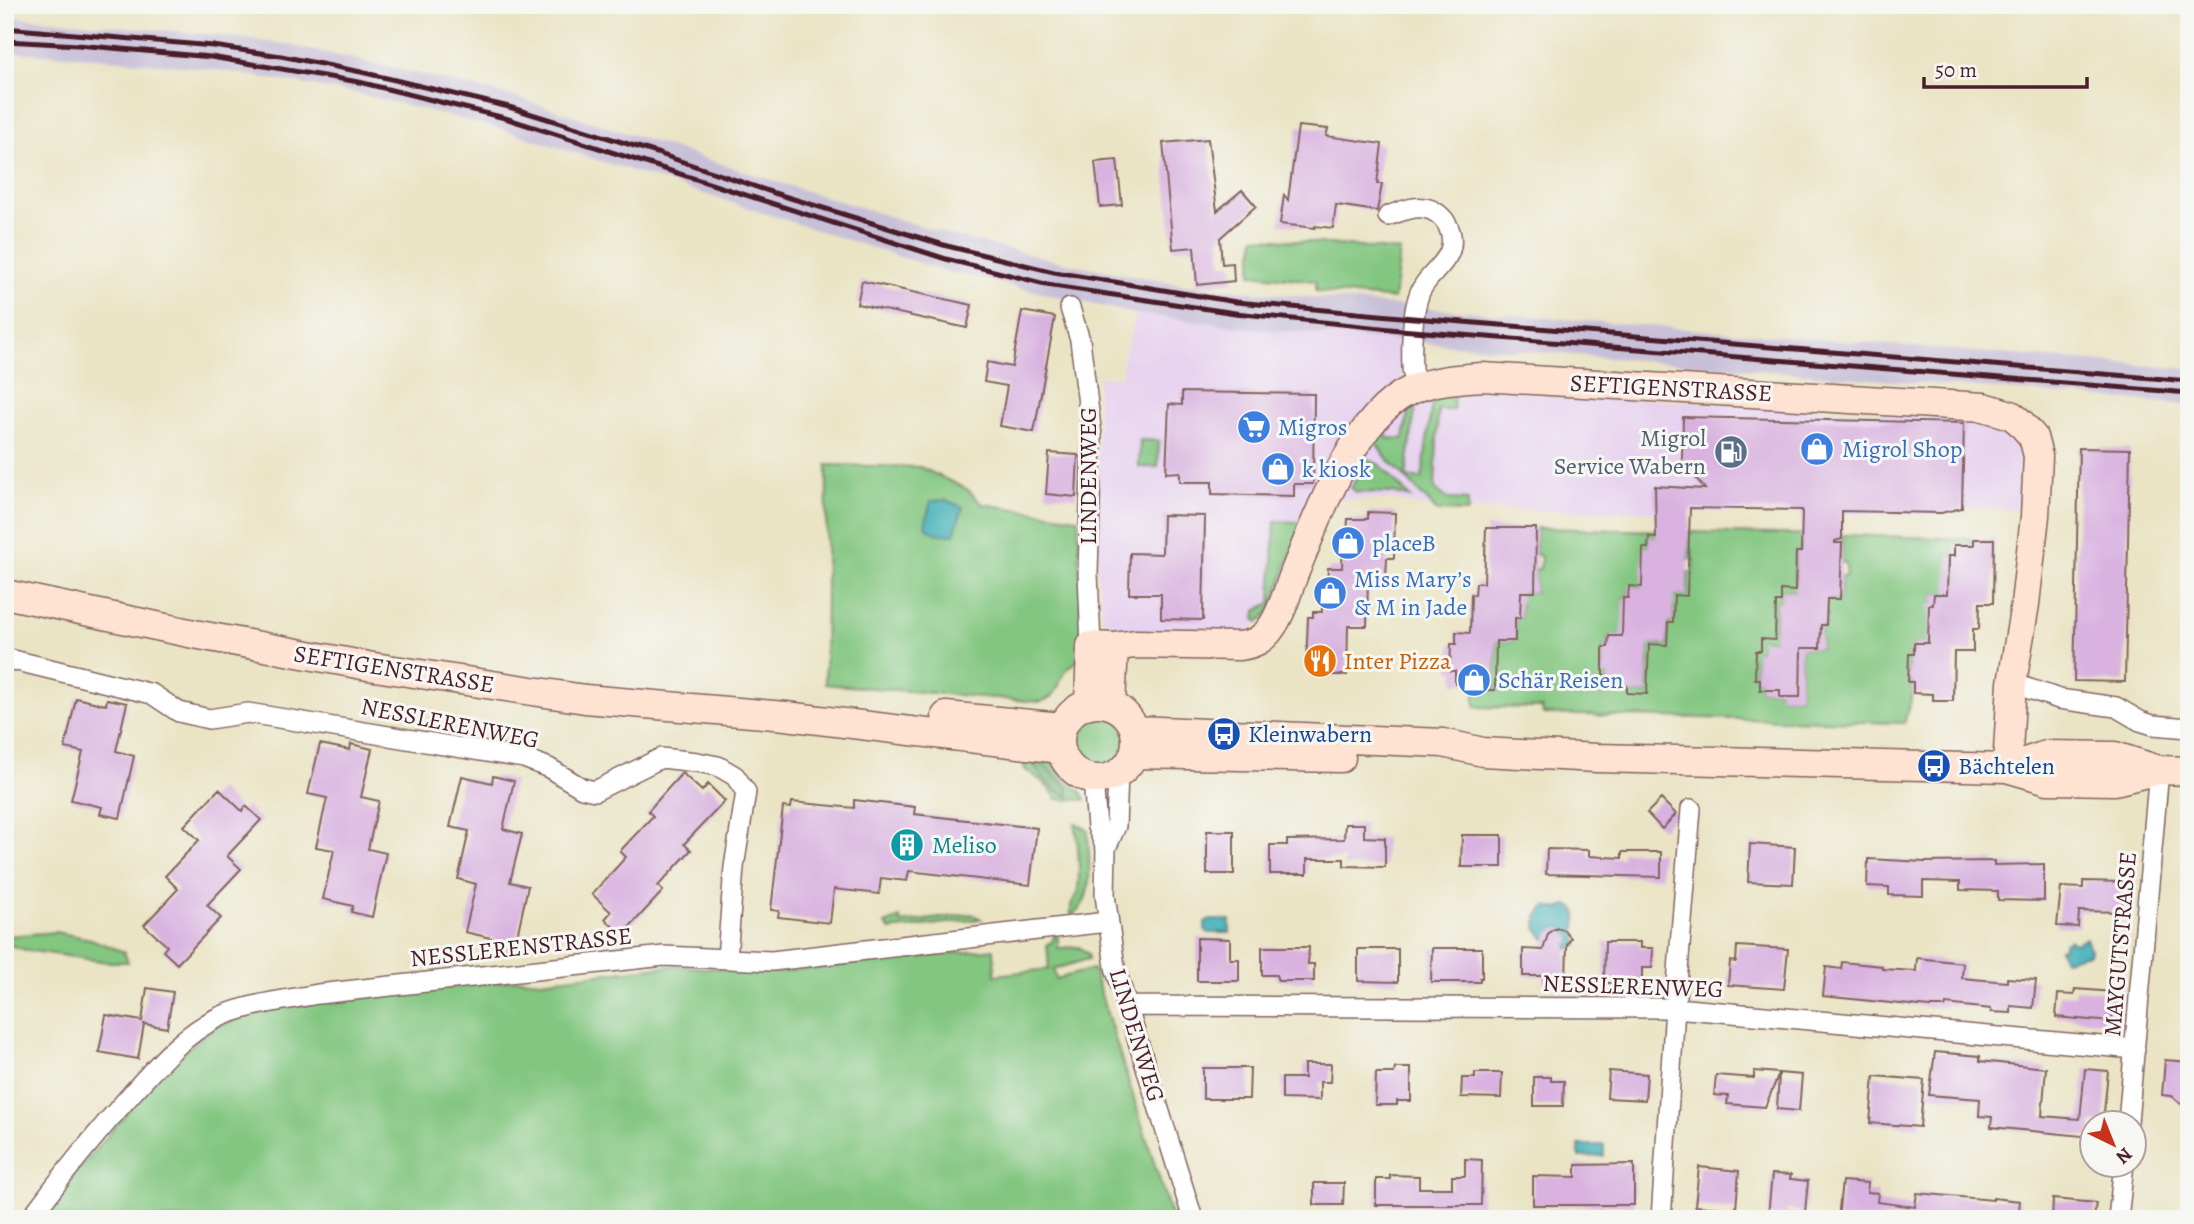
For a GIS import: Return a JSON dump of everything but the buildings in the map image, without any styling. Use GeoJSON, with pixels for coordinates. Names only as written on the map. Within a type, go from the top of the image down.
{"type":"FeatureCollection","features":[{"type":"Feature","properties":{"kind":"main road","name":"SEFTIGENSTRASSE"},"geometry":{"type":"LineString","coordinates":[[1103,646],[1240,646],[1262,637],[1276,619],[1323,502],[1353,449],[1382,411],[1395,400],[1418,388],[1445,381],[1482,377],[1984,407],[2011,415],[2027,429],[2039,456],[2025,604],[2012,683],[2007,768]]}},
{"type":"Feature","properties":{"kind":"main road","name":"SEFTIGENSTRASSE"},"geometry":{"type":"LineString","coordinates":[[5,594],[194,634],[585,699],[1061,738]]}},
{"type":"Feature","properties":{"kind":"main road","name":"LINDENWEG"},"geometry":{"type":"LineString","coordinates":[[1100,704],[1103,646]]}},
{"type":"Feature","properties":{"kind":"main road"},"geometry":{"type":"LineString","coordinates":[[1120,760],[1130,719],[1122,711],[1100,704],[1078,709],[1069,716],[1061,738],[1064,761],[1082,776],[1120,760],[1443,743],[1483,752],[1603,758],[2007,768],[2048,779],[2115,781],[2159,770],[2189,771]]}},
{"type":"Feature","properties":{"kind":"street"},"geometry":{"type":"LineString","coordinates":[[1388,216],[1411,208],[1432,210],[1446,222],[1452,240],[1445,260],[1420,291],[1416,307],[1412,370],[1418,388]]}},
{"type":"Feature","properties":{"kind":"street","name":"LINDENWEG"},"geometry":{"type":"LineString","coordinates":[[1070,308],[1080,340],[1092,436],[1088,573],[1103,646]]}},
{"type":"Feature","properties":{"kind":"street","name":"NESSLERENWEG"},"geometry":{"type":"LineString","coordinates":[[5,658],[152,694],[179,712],[209,719],[248,713],[524,758],[549,768],[582,788],[595,791],[661,758],[718,766],[735,776],[746,792],[734,867],[727,958]]}},
{"type":"Feature","properties":{"kind":"street"},"geometry":{"type":"LineString","coordinates":[[2012,683],[2059,699],[2116,707],[2153,725],[2189,728]]}},
{"type":"Feature","properties":{"kind":"street","name":"LINDENWEG"},"geometry":{"type":"LineString","coordinates":[[1120,760],[1097,827],[1106,848],[1107,922],[1115,967],[1193,1219]]}},
{"type":"Feature","properties":{"kind":"street","name":"MAYGUTSTRASSE"},"geometry":{"type":"LineString","coordinates":[[2129,1108],[2159,770]]}},
{"type":"Feature","properties":{"kind":"street"},"geometry":{"type":"LineString","coordinates":[[1661,1219],[1690,809]]}},
{"type":"Feature","properties":{"kind":"street","name":"NESSLERENSTRASSE"},"geometry":{"type":"LineString","coordinates":[[30,1219],[90,1141],[185,1038],[220,1017],[267,1003],[330,993],[664,956],[772,961],[1107,922]]}},
{"type":"Feature","properties":{"kind":"street","name":"NESSLERENWEG"},"geometry":{"type":"LineString","coordinates":[[1128,1006],[1675,1009],[2134,1049]]}},
{"type":"Feature","properties":{"kind":"street"},"geometry":{"type":"LineString","coordinates":[[2118,1219],[2122,1178]]}},
{"type":"Feature","properties":{"kind":"shaded area"},"geometry":{"type":"Polygon","coordinates":[[[5,16],[215,35],[283,44],[363,61],[512,96],[950,235],[1066,263],[1183,285],[1415,307],[2189,369],[2189,405],[1269,330],[1136,314],[941,270],[501,129],[356,93],[211,69],[5,52],[5,16]]]}},
{"type":"Feature","properties":{"kind":"shaded area"},"geometry":{"type":"Polygon","coordinates":[[[1137,314],[1269,330],[1403,341],[1406,367],[1403,376],[1271,610],[1246,634],[1108,636],[1105,631],[1097,570],[1098,377],[1122,377],[1123,359],[1137,314]]]}},
{"type":"Feature","properties":{"kind":"shaded area"},"geometry":{"type":"Polygon","coordinates":[[[1459,388],[2003,420],[2028,449],[2027,503],[2016,509],[1967,508],[1943,515],[1436,509],[1395,500],[1335,499],[1369,440],[1410,403],[1459,388]]]}},
{"type":"Feature","properties":{"kind":"green space"},"geometry":{"type":"Polygon","coordinates":[[[1255,237],[1400,251],[1394,299],[1316,291],[1316,281],[1251,274],[1255,237]]]}},
{"type":"Feature","properties":{"kind":"green space"},"geometry":{"type":"Polygon","coordinates":[[[1454,392],[1453,410],[1438,410],[1435,489],[1448,499],[1468,500],[1468,512],[1437,511],[1386,457],[1376,443],[1378,435],[1386,426],[1387,438],[1404,439],[1409,407],[1416,402],[1406,477],[1422,479],[1432,402],[1440,394],[1454,392]]]}},
{"type":"Feature","properties":{"kind":"green space"},"geometry":{"type":"Polygon","coordinates":[[[1140,440],[1159,441],[1158,467],[1139,467],[1140,440]]]}},
{"type":"Feature","properties":{"kind":"green space"},"geometry":{"type":"Polygon","coordinates":[[[1367,459],[1380,465],[1411,498],[1393,493],[1356,492],[1351,488],[1367,459]]]}},
{"type":"Feature","properties":{"kind":"green space"},"geometry":{"type":"Polygon","coordinates":[[[827,465],[920,467],[967,489],[982,504],[1078,518],[1083,654],[1066,671],[1052,696],[1040,702],[825,684],[827,465]]]}},
{"type":"Feature","properties":{"kind":"green space"},"geometry":{"type":"Polygon","coordinates":[[[1275,521],[1302,524],[1271,610],[1259,622],[1255,619],[1256,611],[1271,603],[1275,521]]]}},
{"type":"Feature","properties":{"kind":"green space"},"geometry":{"type":"Polygon","coordinates":[[[1536,528],[1669,531],[1669,538],[1649,538],[1647,587],[1629,587],[1628,598],[1623,598],[1627,636],[1609,636],[1608,647],[1603,647],[1603,674],[1608,675],[1607,686],[1627,686],[1628,693],[1647,694],[1649,644],[1667,645],[1668,622],[1673,621],[1669,595],[1687,595],[1688,572],[1693,572],[1693,559],[1688,559],[1689,532],[1822,535],[1802,541],[1801,552],[1796,553],[1795,580],[1800,591],[1782,590],[1781,602],[1776,602],[1775,629],[1780,640],[1762,639],[1761,651],[1756,651],[1755,678],[1760,679],[1760,690],[1780,690],[1781,697],[1800,697],[1801,648],[1820,648],[1821,625],[1826,625],[1821,599],[1840,599],[1841,576],[1846,576],[1846,563],[1841,562],[1842,535],[1974,539],[1974,545],[1954,545],[1954,556],[1948,556],[1953,594],[1934,594],[1933,643],[1914,643],[1914,654],[1909,654],[1908,682],[1913,682],[1913,693],[1904,723],[1543,714],[1542,708],[1475,707],[1475,690],[1495,690],[1496,641],[1514,641],[1515,618],[1520,618],[1521,605],[1516,592],[1535,592],[1535,569],[1540,569],[1541,556],[1536,555],[1536,528]]]}},
{"type":"Feature","properties":{"kind":"green space"},"geometry":{"type":"Polygon","coordinates":[[[1093,713],[1103,713],[1118,721],[1124,730],[1124,752],[1118,761],[1103,769],[1093,769],[1075,757],[1070,746],[1070,736],[1082,718],[1093,713]]]}},
{"type":"Feature","properties":{"kind":"green space"},"geometry":{"type":"Polygon","coordinates":[[[1026,754],[1043,756],[1086,800],[1057,799],[1042,782],[1024,769],[1026,754]]]}},
{"type":"Feature","properties":{"kind":"green space"},"geometry":{"type":"Polygon","coordinates":[[[1033,761],[1043,763],[1069,789],[1069,796],[1058,792],[1047,783],[1033,761]]]}},
{"type":"Feature","properties":{"kind":"green space"},"geometry":{"type":"Polygon","coordinates":[[[1075,823],[1088,830],[1089,877],[1085,900],[1071,915],[1071,905],[1077,893],[1079,878],[1075,823]]]}},
{"type":"Feature","properties":{"kind":"green space"},"geometry":{"type":"Polygon","coordinates":[[[972,914],[981,919],[890,930],[885,924],[900,918],[901,923],[972,914]]]}},
{"type":"Feature","properties":{"kind":"green space"},"geometry":{"type":"Polygon","coordinates":[[[55,932],[91,939],[124,952],[128,962],[107,962],[26,950],[12,946],[6,938],[55,932]]]}},
{"type":"Feature","properties":{"kind":"green space"},"geometry":{"type":"Polygon","coordinates":[[[1054,936],[1058,936],[1058,948],[1079,947],[1088,954],[1089,959],[1054,969],[1056,979],[1093,969],[1172,1219],[95,1219],[42,1213],[169,1063],[215,1027],[252,1014],[296,1004],[669,966],[780,972],[994,949],[995,975],[1049,969],[1047,944],[1052,942],[1054,936]]]}},
{"type":"Feature","properties":{"kind":"water"},"geometry":{"type":"Polygon","coordinates":[[[945,500],[963,507],[954,534],[938,534],[925,525],[931,501],[945,500]]]}},
{"type":"Feature","properties":{"kind":"water"},"geometry":{"type":"Polygon","coordinates":[[[1567,905],[1573,907],[1577,913],[1578,946],[1573,945],[1567,949],[1567,935],[1557,928],[1546,940],[1549,945],[1537,929],[1537,916],[1546,906],[1559,909],[1567,905]]]}},
{"type":"Feature","properties":{"kind":"water"},"geometry":{"type":"Polygon","coordinates":[[[1230,920],[1230,933],[1209,933],[1205,930],[1205,922],[1230,920]]]}},
{"type":"Feature","properties":{"kind":"water"},"geometry":{"type":"Polygon","coordinates":[[[2086,938],[2089,954],[2064,960],[2059,949],[2064,947],[2064,943],[2070,940],[2075,943],[2086,938]]]}},
{"type":"Feature","properties":{"kind":"water"},"geometry":{"type":"Polygon","coordinates":[[[1579,1145],[1604,1145],[1604,1156],[1579,1157],[1579,1145]]]}},
{"type":"Feature","properties":{"kind":"railway"},"geometry":{"type":"LineString","coordinates":[[5,28],[213,46],[361,72],[509,107],[947,246],[1054,272],[1236,302],[2189,381]]}},
{"type":"Feature","properties":{"kind":"railway"},"geometry":{"type":"LineString","coordinates":[[5,41],[211,57],[359,82],[505,118],[946,259],[1053,286],[1235,313],[1400,330],[2189,393]]}},
{"type":"Feature","properties":{"kind":"place","name":"Migros"},"geometry":{"type":"Point","coordinates":[1254,427]}},
{"type":"Feature","properties":{"kind":"place","name":"Migrol Shop"},"geometry":{"type":"Point","coordinates":[1817,449]}},
{"type":"Feature","properties":{"kind":"place","name":"Migrol Service Wabern"},"geometry":{"type":"Point","coordinates":[1731,452]}},
{"type":"Feature","properties":{"kind":"place","name":"k kiosk"},"geometry":{"type":"Point","coordinates":[1278,469]}},
{"type":"Feature","properties":{"kind":"place","name":"placeB"},"geometry":{"type":"Point","coordinates":[1348,543]}},
{"type":"Feature","properties":{"kind":"place","name":"Miss Mary’s & M in Jade"},"geometry":{"type":"Point","coordinates":[1330,593]}},
{"type":"Feature","properties":{"kind":"place","name":"Inter Pizza"},"geometry":{"type":"Point","coordinates":[1320,661]}},
{"type":"Feature","properties":{"kind":"place","name":"Schär Reisen"},"geometry":{"type":"Point","coordinates":[1474,680]}},
{"type":"Feature","properties":{"kind":"place","name":"Kleinwabern"},"geometry":{"type":"Point","coordinates":[1224,734]}},
{"type":"Feature","properties":{"kind":"place","name":"Bächtelen"},"geometry":{"type":"Point","coordinates":[1934,766]}},
{"type":"Feature","properties":{"kind":"place","name":"Meliso"},"geometry":{"type":"Point","coordinates":[907,845]}}]}
